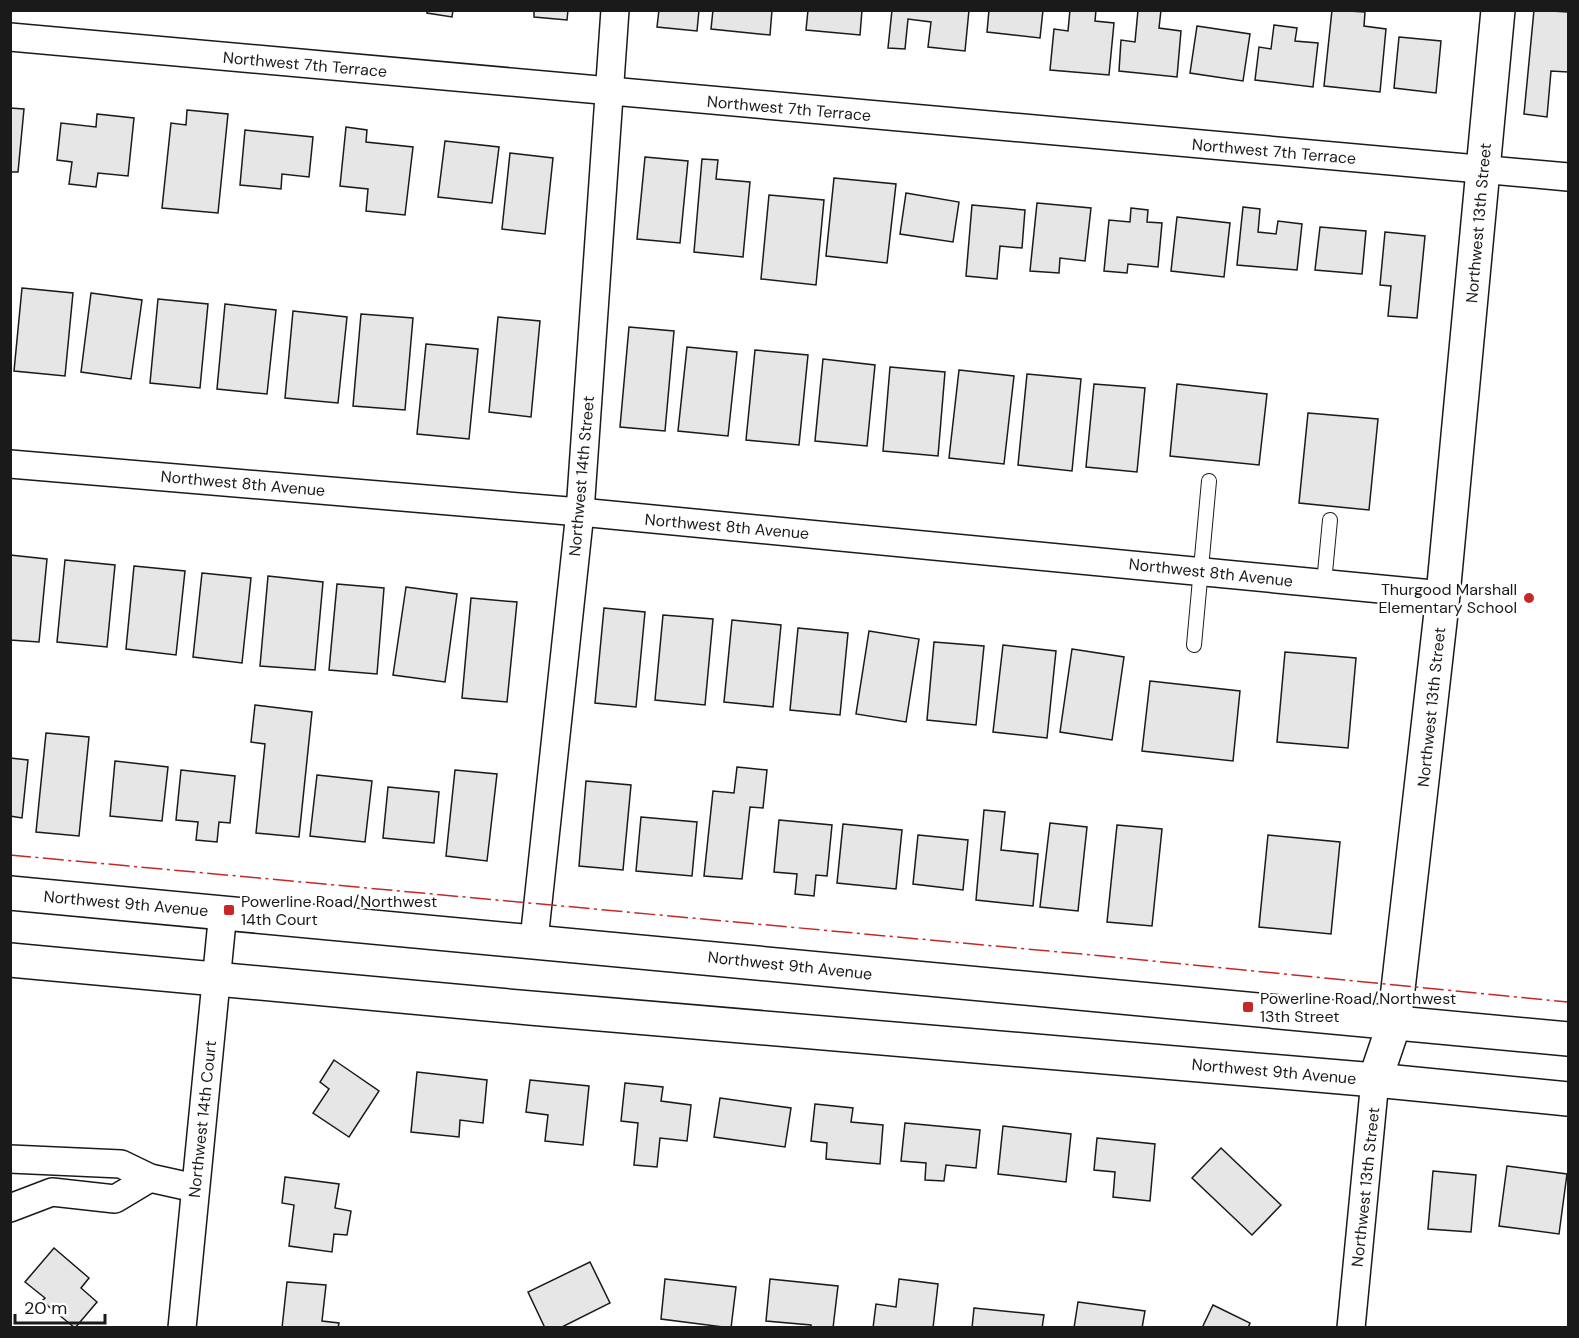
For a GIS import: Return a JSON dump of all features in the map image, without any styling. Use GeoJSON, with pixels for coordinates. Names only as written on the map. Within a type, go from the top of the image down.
{"type":"FeatureCollection","features":[{"type":"Feature","properties":{"kind":"main road","name":"Northwest 13th Street"},"geometry":{"type":"LineString","coordinates":[[1375,1080],[1394,1024],[1443,595],[1498,10]]}},
{"type":"Feature","properties":{"kind":"main road","name":"Northwest 9th Avenue"},"geometry":{"type":"LineString","coordinates":[[10,893],[534,940],[1569,1039]]}},
{"type":"Feature","properties":{"kind":"main road","name":"Northwest 9th Avenue"},"geometry":{"type":"LineString","coordinates":[[10,960],[1569,1099]]}},
{"type":"Feature","properties":{"kind":"street","name":"Northwest 14th Street"},"geometry":{"type":"LineString","coordinates":[[534,940],[580,512],[615,10]]}},
{"type":"Feature","properties":{"kind":"street","name":"Northwest 7th Terrace"},"geometry":{"type":"LineString","coordinates":[[10,37],[1569,177]]}},
{"type":"Feature","properties":{"kind":"street","name":"Northwest 8th Avenue"},"geometry":{"type":"LineString","coordinates":[[10,464],[580,512],[1443,595]]}},
{"type":"Feature","properties":{"kind":"street","name":"Northwest 14th Court"},"geometry":{"type":"LineString","coordinates":[[182,1328],[223,912]]}},
{"type":"Feature","properties":{"kind":"street","name":"Northwest 13th Street"},"geometry":{"type":"LineString","coordinates":[[1351,1328],[1375,1080]]}},
{"type":"Feature","properties":{"kind":"street"},"geometry":{"type":"LineString","coordinates":[[14,1154],[121,1164],[150,1178],[195,1188]]}},
{"type":"Feature","properties":{"kind":"street"},"geometry":{"type":"LineString","coordinates":[[10,1208],[52,1192],[116,1199],[150,1178]]}},
{"type":"Feature","properties":{"kind":"lane"},"geometry":{"type":"LineString","coordinates":[[1194,645],[1209,481]]}},
{"type":"Feature","properties":{"kind":"lane"},"geometry":{"type":"LineString","coordinates":[[1324,583],[1330,520]]}},
{"type":"Feature","properties":{"kind":"building"},"geometry":{"type":"Polygon","coordinates":[[[427,10],[453,10],[452,17],[427,13],[427,10]]]}},
{"type":"Feature","properties":{"kind":"building"},"geometry":{"type":"Polygon","coordinates":[[[534,10],[568,10],[567,20],[534,17],[534,10]]]}},
{"type":"Feature","properties":{"kind":"building"},"geometry":{"type":"Polygon","coordinates":[[[659,10],[699,10],[697,31],[657,27],[659,10]]]}},
{"type":"Feature","properties":{"kind":"building"},"geometry":{"type":"Polygon","coordinates":[[[713,10],[772,10],[770,35],[711,29],[713,10]]]}},
{"type":"Feature","properties":{"kind":"building"},"geometry":{"type":"Polygon","coordinates":[[[808,10],[862,10],[860,35],[806,30],[808,10]]]}},
{"type":"Feature","properties":{"kind":"building"},"geometry":{"type":"Polygon","coordinates":[[[892,10],[969,10],[965,51],[928,47],[931,22],[908,19],[905,49],[888,48],[892,10]]]}},
{"type":"Feature","properties":{"kind":"building"},"geometry":{"type":"Polygon","coordinates":[[[989,10],[1043,10],[1040,38],[987,32],[989,10]]]}},
{"type":"Feature","properties":{"kind":"building"},"geometry":{"type":"Polygon","coordinates":[[[1070,10],[1096,10],[1095,21],[1114,23],[1109,75],[1050,70],[1054,29],[1068,31],[1070,10]]]}},
{"type":"Feature","properties":{"kind":"building"},"geometry":{"type":"Polygon","coordinates":[[[1138,10],[1161,10],[1159,28],[1181,31],[1177,77],[1119,71],[1121,40],[1135,42],[1138,10]]]}},
{"type":"Feature","properties":{"kind":"building"},"geometry":{"type":"Polygon","coordinates":[[[1332,10],[1365,12],[1364,26],[1386,29],[1380,92],[1324,86],[1332,10]]]}},
{"type":"Feature","properties":{"kind":"building"},"geometry":{"type":"Polygon","coordinates":[[[1534,10],[1568,12],[1568,72],[1551,71],[1547,117],[1524,114],[1534,10]]]}},
{"type":"Feature","properties":{"kind":"building"},"geometry":{"type":"Polygon","coordinates":[[[1274,25],[1297,28],[1295,41],[1318,43],[1313,87],[1255,80],[1259,47],[1271,49],[1274,25]]]}},
{"type":"Feature","properties":{"kind":"building"},"geometry":{"type":"Polygon","coordinates":[[[1197,26],[1250,34],[1243,81],[1190,73],[1197,26]]]}},
{"type":"Feature","properties":{"kind":"building"},"geometry":{"type":"Polygon","coordinates":[[[1399,37],[1441,41],[1436,93],[1394,88],[1399,37]]]}},
{"type":"Feature","properties":{"kind":"building"},"geometry":{"type":"Polygon","coordinates":[[[10,108],[24,109],[18,172],[10,172],[10,108]]]}},
{"type":"Feature","properties":{"kind":"building"},"geometry":{"type":"Polygon","coordinates":[[[187,110],[228,114],[218,213],[162,208],[171,123],[186,125],[187,110]]]}},
{"type":"Feature","properties":{"kind":"building"},"geometry":{"type":"Polygon","coordinates":[[[97,114],[134,118],[128,176],[98,173],[96,187],[69,184],[72,162],[57,160],[61,123],[96,127],[97,114]]]}},
{"type":"Feature","properties":{"kind":"building"},"geometry":{"type":"Polygon","coordinates":[[[346,127],[367,130],[366,142],[413,147],[405,215],[366,211],[368,189],[340,186],[346,127]]]}},
{"type":"Feature","properties":{"kind":"building"},"geometry":{"type":"Polygon","coordinates":[[[245,130],[313,137],[309,177],[282,174],[281,189],[240,185],[245,130]]]}},
{"type":"Feature","properties":{"kind":"building"},"geometry":{"type":"Polygon","coordinates":[[[445,141],[499,147],[492,203],[438,197],[445,141]]]}},
{"type":"Feature","properties":{"kind":"building"},"geometry":{"type":"Polygon","coordinates":[[[510,153],[553,158],[545,234],[502,229],[510,153]]]}},
{"type":"Feature","properties":{"kind":"building"},"geometry":{"type":"Polygon","coordinates":[[[645,157],[688,161],[680,243],[637,239],[645,157]]]}},
{"type":"Feature","properties":{"kind":"building"},"geometry":{"type":"Polygon","coordinates":[[[702,159],[718,160],[716,179],[750,182],[743,257],[694,252],[702,159]]]}},
{"type":"Feature","properties":{"kind":"building"},"geometry":{"type":"Polygon","coordinates":[[[834,178],[896,184],[887,263],[826,256],[834,178]]]}},
{"type":"Feature","properties":{"kind":"building"},"geometry":{"type":"Polygon","coordinates":[[[906,193],[959,202],[953,242],[900,234],[906,193]]]}},
{"type":"Feature","properties":{"kind":"building"},"geometry":{"type":"Polygon","coordinates":[[[769,195],[824,200],[816,285],[761,279],[769,195]]]}},
{"type":"Feature","properties":{"kind":"building"},"geometry":{"type":"Polygon","coordinates":[[[1037,203],[1091,208],[1085,261],[1060,258],[1059,273],[1030,271],[1037,203]]]}},
{"type":"Feature","properties":{"kind":"building"},"geometry":{"type":"Polygon","coordinates":[[[972,205],[1025,210],[1022,248],[1000,246],[997,279],[966,276],[972,205]]]}},
{"type":"Feature","properties":{"kind":"building"},"geometry":{"type":"Polygon","coordinates":[[[1243,207],[1260,209],[1258,232],[1276,234],[1278,221],[1302,224],[1297,270],[1237,265],[1243,207]]]}},
{"type":"Feature","properties":{"kind":"building"},"geometry":{"type":"Polygon","coordinates":[[[1131,208],[1148,210],[1147,222],[1162,223],[1158,267],[1128,264],[1127,273],[1104,271],[1109,220],[1130,222],[1131,208]]]}},
{"type":"Feature","properties":{"kind":"building"},"geometry":{"type":"Polygon","coordinates":[[[1177,217],[1230,223],[1224,277],[1171,271],[1177,217]]]}},
{"type":"Feature","properties":{"kind":"building"},"geometry":{"type":"Polygon","coordinates":[[[1320,227],[1366,231],[1362,274],[1315,270],[1320,227]]]}},
{"type":"Feature","properties":{"kind":"building"},"geometry":{"type":"Polygon","coordinates":[[[1385,232],[1425,236],[1417,318],[1388,316],[1391,286],[1380,285],[1385,232]]]}},
{"type":"Feature","properties":{"kind":"building"},"geometry":{"type":"Polygon","coordinates":[[[22,288],[73,293],[65,376],[14,371],[22,288]]]}},
{"type":"Feature","properties":{"kind":"building"},"geometry":{"type":"Polygon","coordinates":[[[91,293],[142,300],[131,379],[81,372],[91,293]]]}},
{"type":"Feature","properties":{"kind":"building"},"geometry":{"type":"Polygon","coordinates":[[[158,299],[208,304],[200,388],[150,383],[158,299]]]}},
{"type":"Feature","properties":{"kind":"building"},"geometry":{"type":"Polygon","coordinates":[[[225,304],[276,310],[267,394],[217,389],[225,304]]]}},
{"type":"Feature","properties":{"kind":"building"},"geometry":{"type":"Polygon","coordinates":[[[293,311],[347,317],[338,403],[285,398],[293,311]]]}},
{"type":"Feature","properties":{"kind":"building"},"geometry":{"type":"Polygon","coordinates":[[[361,314],[413,318],[405,410],[353,406],[361,314]]]}},
{"type":"Feature","properties":{"kind":"building"},"geometry":{"type":"Polygon","coordinates":[[[498,317],[540,321],[531,417],[489,412],[498,317]]]}},
{"type":"Feature","properties":{"kind":"building"},"geometry":{"type":"Polygon","coordinates":[[[629,327],[674,331],[665,431],[620,427],[629,327]]]}},
{"type":"Feature","properties":{"kind":"building"},"geometry":{"type":"Polygon","coordinates":[[[426,344],[478,349],[469,439],[417,434],[426,344]]]}},
{"type":"Feature","properties":{"kind":"building"},"geometry":{"type":"Polygon","coordinates":[[[687,347],[737,352],[728,436],[678,431],[687,347]]]}},
{"type":"Feature","properties":{"kind":"building"},"geometry":{"type":"Polygon","coordinates":[[[755,350],[808,355],[799,445],[746,440],[755,350]]]}},
{"type":"Feature","properties":{"kind":"building"},"geometry":{"type":"Polygon","coordinates":[[[823,359],[875,365],[867,446],[815,441],[823,359]]]}},
{"type":"Feature","properties":{"kind":"building"},"geometry":{"type":"Polygon","coordinates":[[[890,367],[945,372],[938,456],[883,451],[890,367]]]}},
{"type":"Feature","properties":{"kind":"building"},"geometry":{"type":"Polygon","coordinates":[[[959,370],[1014,376],[1004,464],[949,458],[959,370]]]}},
{"type":"Feature","properties":{"kind":"building"},"geometry":{"type":"Polygon","coordinates":[[[1027,374],[1081,379],[1072,471],[1018,465],[1027,374]]]}},
{"type":"Feature","properties":{"kind":"building"},"geometry":{"type":"Polygon","coordinates":[[[1094,384],[1145,388],[1137,472],[1086,467],[1094,384]]]}},
{"type":"Feature","properties":{"kind":"building"},"geometry":{"type":"Polygon","coordinates":[[[1177,384],[1267,394],[1259,465],[1170,456],[1177,384]]]}},
{"type":"Feature","properties":{"kind":"building"},"geometry":{"type":"Polygon","coordinates":[[[1308,413],[1378,419],[1369,510],[1299,503],[1308,413]]]}},
{"type":"Feature","properties":{"kind":"building"},"geometry":{"type":"Polygon","coordinates":[[[10,555],[47,559],[39,642],[10,640],[10,555]]]}},
{"type":"Feature","properties":{"kind":"building"},"geometry":{"type":"Polygon","coordinates":[[[65,560],[115,565],[107,647],[57,642],[65,560]]]}},
{"type":"Feature","properties":{"kind":"building"},"geometry":{"type":"Polygon","coordinates":[[[134,566],[185,571],[176,655],[126,649],[134,566]]]}},
{"type":"Feature","properties":{"kind":"building"},"geometry":{"type":"Polygon","coordinates":[[[202,573],[251,578],[242,663],[193,657],[202,573]]]}},
{"type":"Feature","properties":{"kind":"building"},"geometry":{"type":"Polygon","coordinates":[[[268,576],[323,582],[315,670],[260,666],[268,576]]]}},
{"type":"Feature","properties":{"kind":"building"},"geometry":{"type":"Polygon","coordinates":[[[337,584],[384,588],[377,674],[329,670],[337,584]]]}},
{"type":"Feature","properties":{"kind":"building"},"geometry":{"type":"Polygon","coordinates":[[[406,587],[457,594],[445,682],[393,675],[406,587]]]}},
{"type":"Feature","properties":{"kind":"building"},"geometry":{"type":"Polygon","coordinates":[[[471,598],[517,602],[507,702],[462,698],[471,598]]]}},
{"type":"Feature","properties":{"kind":"building"},"geometry":{"type":"Polygon","coordinates":[[[604,608],[645,612],[636,707],[595,703],[604,608]]]}},
{"type":"Feature","properties":{"kind":"building"},"geometry":{"type":"Polygon","coordinates":[[[663,615],[713,619],[705,705],[655,700],[663,615]]]}},
{"type":"Feature","properties":{"kind":"building"},"geometry":{"type":"Polygon","coordinates":[[[732,620],[781,625],[773,707],[724,702],[732,620]]]}},
{"type":"Feature","properties":{"kind":"building"},"geometry":{"type":"Polygon","coordinates":[[[798,628],[848,633],[840,715],[790,710],[798,628]]]}},
{"type":"Feature","properties":{"kind":"building"},"geometry":{"type":"Polygon","coordinates":[[[869,631],[919,639],[906,722],[856,714],[869,631]]]}},
{"type":"Feature","properties":{"kind":"building"},"geometry":{"type":"Polygon","coordinates":[[[934,642],[984,646],[976,725],[927,720],[934,642]]]}},
{"type":"Feature","properties":{"kind":"building"},"geometry":{"type":"Polygon","coordinates":[[[1003,645],[1056,651],[1047,738],[993,732],[1003,645]]]}},
{"type":"Feature","properties":{"kind":"building"},"geometry":{"type":"Polygon","coordinates":[[[1072,649],[1124,657],[1112,740],[1060,732],[1072,649]]]}},
{"type":"Feature","properties":{"kind":"building"},"geometry":{"type":"Polygon","coordinates":[[[1285,652],[1356,658],[1348,748],[1277,742],[1285,652]]]}},
{"type":"Feature","properties":{"kind":"building"},"geometry":{"type":"Polygon","coordinates":[[[1150,681],[1240,691],[1233,761],[1142,751],[1150,681]]]}},
{"type":"Feature","properties":{"kind":"building"},"geometry":{"type":"Polygon","coordinates":[[[255,705],[312,712],[299,837],[256,833],[265,744],[251,742],[255,705]]]}},
{"type":"Feature","properties":{"kind":"building"},"geometry":{"type":"Polygon","coordinates":[[[46,733],[89,737],[79,836],[36,832],[46,733]]]}},
{"type":"Feature","properties":{"kind":"building"},"geometry":{"type":"Polygon","coordinates":[[[10,758],[28,760],[22,818],[10,816],[10,758]]]}},
{"type":"Feature","properties":{"kind":"building"},"geometry":{"type":"Polygon","coordinates":[[[115,761],[168,767],[162,821],[110,816],[115,761]]]}},
{"type":"Feature","properties":{"kind":"building"},"geometry":{"type":"Polygon","coordinates":[[[737,767],[767,770],[763,808],[750,807],[742,879],[704,876],[713,791],[734,793],[737,767]]]}},
{"type":"Feature","properties":{"kind":"building"},"geometry":{"type":"Polygon","coordinates":[[[181,770],[235,776],[230,823],[219,822],[217,842],[196,840],[198,822],[176,820],[181,770]]]}},
{"type":"Feature","properties":{"kind":"building"},"geometry":{"type":"Polygon","coordinates":[[[455,770],[497,774],[487,861],[446,856],[455,770]]]}},
{"type":"Feature","properties":{"kind":"building"},"geometry":{"type":"Polygon","coordinates":[[[317,775],[372,781],[365,842],[310,836],[317,775]]]}},
{"type":"Feature","properties":{"kind":"building"},"geometry":{"type":"Polygon","coordinates":[[[586,781],[631,785],[623,870],[579,866],[586,781]]]}},
{"type":"Feature","properties":{"kind":"building"},"geometry":{"type":"Polygon","coordinates":[[[388,787],[439,792],[434,843],[383,838],[388,787]]]}},
{"type":"Feature","properties":{"kind":"building"},"geometry":{"type":"Polygon","coordinates":[[[984,810],[1005,812],[1001,850],[1038,854],[1033,906],[976,900],[984,810]]]}},
{"type":"Feature","properties":{"kind":"building"},"geometry":{"type":"Polygon","coordinates":[[[641,817],[697,822],[692,876],[636,871],[641,817]]]}},
{"type":"Feature","properties":{"kind":"building"},"geometry":{"type":"Polygon","coordinates":[[[779,820],[832,825],[827,876],[816,875],[814,896],[795,894],[797,874],[774,872],[779,820]]]}},
{"type":"Feature","properties":{"kind":"building"},"geometry":{"type":"Polygon","coordinates":[[[1050,823],[1087,827],[1078,911],[1040,907],[1050,823]]]}},
{"type":"Feature","properties":{"kind":"building"},"geometry":{"type":"Polygon","coordinates":[[[843,824],[902,830],[896,889],[837,883],[843,824]]]}},
{"type":"Feature","properties":{"kind":"building"},"geometry":{"type":"Polygon","coordinates":[[[1117,825],[1162,829],[1152,926],[1107,922],[1117,825]]]}},
{"type":"Feature","properties":{"kind":"building"},"geometry":{"type":"Polygon","coordinates":[[[918,835],[968,840],[963,890],[913,884],[918,835]]]}},
{"type":"Feature","properties":{"kind":"building"},"geometry":{"type":"Polygon","coordinates":[[[1268,835],[1340,842],[1331,934],[1259,927],[1268,835]]]}},
{"type":"Feature","properties":{"kind":"building"},"geometry":{"type":"Polygon","coordinates":[[[334,1060],[379,1091],[349,1137],[313,1113],[329,1089],[320,1082],[334,1060]]]}},
{"type":"Feature","properties":{"kind":"building"},"geometry":{"type":"Polygon","coordinates":[[[417,1072],[487,1080],[483,1123],[460,1120],[459,1137],[411,1132],[417,1072]]]}},
{"type":"Feature","properties":{"kind":"building"},"geometry":{"type":"Polygon","coordinates":[[[530,1080],[589,1086],[583,1145],[545,1141],[548,1115],[526,1112],[530,1080]]]}},
{"type":"Feature","properties":{"kind":"building"},"geometry":{"type":"Polygon","coordinates":[[[625,1083],[663,1087],[661,1101],[691,1105],[687,1141],[660,1138],[657,1167],[634,1165],[638,1123],[621,1121],[625,1083]]]}},
{"type":"Feature","properties":{"kind":"building"},"geometry":{"type":"Polygon","coordinates":[[[720,1098],[791,1108],[785,1147],[714,1137],[720,1098]]]}},
{"type":"Feature","properties":{"kind":"building"},"geometry":{"type":"Polygon","coordinates":[[[815,1104],[853,1108],[851,1122],[883,1125],[880,1164],[826,1159],[827,1143],[811,1141],[815,1104]]]}},
{"type":"Feature","properties":{"kind":"building"},"geometry":{"type":"Polygon","coordinates":[[[905,1123],[980,1130],[976,1168],[946,1165],[944,1181],[925,1180],[926,1163],[901,1161],[905,1123]]]}},
{"type":"Feature","properties":{"kind":"building"},"geometry":{"type":"Polygon","coordinates":[[[1003,1126],[1071,1134],[1066,1182],[998,1174],[1003,1126]]]}},
{"type":"Feature","properties":{"kind":"building"},"geometry":{"type":"Polygon","coordinates":[[[1097,1138],[1155,1144],[1150,1201],[1113,1197],[1115,1172],[1094,1170],[1097,1138]]]}},
{"type":"Feature","properties":{"kind":"building"},"geometry":{"type":"Polygon","coordinates":[[[1221,1148],[1281,1205],[1252,1235],[1192,1178],[1221,1148]]]}},
{"type":"Feature","properties":{"kind":"building"},"geometry":{"type":"Polygon","coordinates":[[[1507,1166],[1567,1174],[1559,1234],[1499,1226],[1507,1166]]]}},
{"type":"Feature","properties":{"kind":"building"},"geometry":{"type":"Polygon","coordinates":[[[1433,1171],[1476,1175],[1471,1232],[1428,1229],[1433,1171]]]}},
{"type":"Feature","properties":{"kind":"building"},"geometry":{"type":"Polygon","coordinates":[[[285,1177],[339,1184],[335,1208],[351,1211],[347,1235],[334,1234],[332,1252],[289,1246],[294,1205],[282,1203],[285,1177]]]}},
{"type":"Feature","properties":{"kind":"building"},"geometry":{"type":"Polygon","coordinates":[[[54,1248],[89,1278],[81,1288],[97,1302],[75,1328],[42,1301],[45,1298],[25,1282],[54,1248]]]}},
{"type":"Feature","properties":{"kind":"building"},"geometry":{"type":"Polygon","coordinates":[[[590,1262],[610,1303],[560,1328],[545,1328],[528,1292],[590,1262]]]}},
{"type":"Feature","properties":{"kind":"building"},"geometry":{"type":"Polygon","coordinates":[[[665,1279],[736,1287],[731,1328],[661,1319],[665,1279]]]}},
{"type":"Feature","properties":{"kind":"building"},"geometry":{"type":"Polygon","coordinates":[[[770,1279],[838,1286],[833,1328],[811,1328],[811,1325],[766,1321],[770,1279]]]}},
{"type":"Feature","properties":{"kind":"building"},"geometry":{"type":"Polygon","coordinates":[[[899,1279],[938,1284],[933,1328],[873,1328],[876,1304],[896,1307],[899,1279]]]}},
{"type":"Feature","properties":{"kind":"building"},"geometry":{"type":"Polygon","coordinates":[[[287,1282],[326,1285],[322,1321],[339,1323],[338,1328],[282,1328],[287,1282]]]}},
{"type":"Feature","properties":{"kind":"building"},"geometry":{"type":"Polygon","coordinates":[[[1078,1302],[1145,1311],[1142,1328],[1074,1328],[1078,1302]]]}},
{"type":"Feature","properties":{"kind":"building"},"geometry":{"type":"Polygon","coordinates":[[[1213,1305],[1250,1323],[1248,1328],[1202,1328],[1213,1305]]]}},
{"type":"Feature","properties":{"kind":"building"},"geometry":{"type":"Polygon","coordinates":[[[974,1308],[1044,1315],[1042,1328],[972,1328],[974,1308]]]}},
{"type":"Feature","properties":{"kind":"power"},"geometry":{"type":"LineString","coordinates":[[10,855],[1103,956],[1568,1002]]}},
{"type":"Feature","properties":{"kind":"place","name":"Thurgood Marshall Elementary School"},"geometry":{"type":"Point","coordinates":[1529,598]}},
{"type":"Feature","properties":{"kind":"place","name":"Powerline Road/Northwest 14th Court"},"geometry":{"type":"Point","coordinates":[229,910]}},
{"type":"Feature","properties":{"kind":"place","name":"Powerline Road/Northwest 13th Street"},"geometry":{"type":"Point","coordinates":[1248,1007]}}]}
